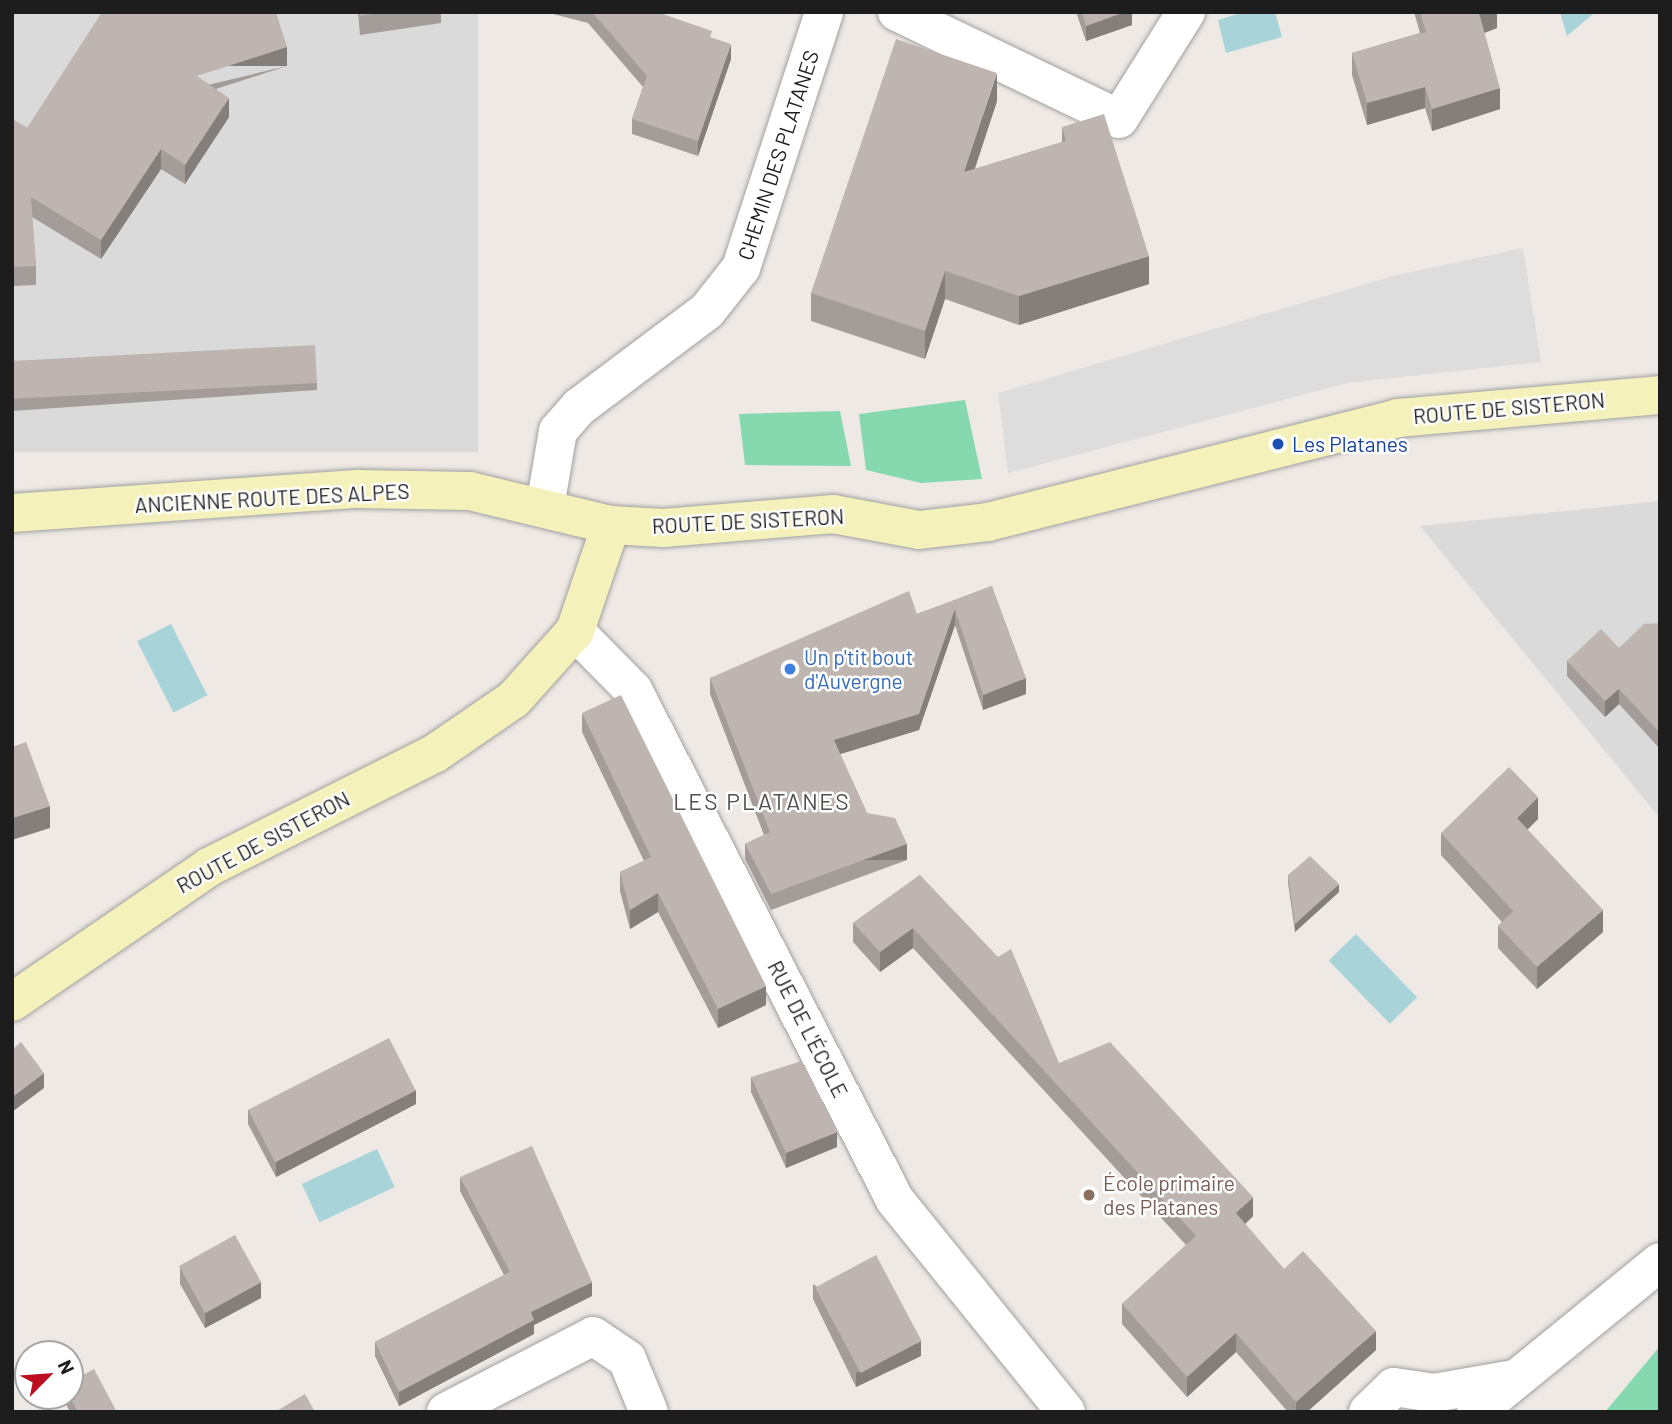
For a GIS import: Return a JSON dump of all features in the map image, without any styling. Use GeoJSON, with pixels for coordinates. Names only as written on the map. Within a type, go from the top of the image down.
{"type":"FeatureCollection","features":[{"type":"Feature","properties":{"kind":"main road","name":"ROUTE DE SISTERON"},"geometry":{"type":"LineString","coordinates":[[12,1002],[209,867],[434,754],[514,699],[575,631],[611,525],[663,528],[833,514],[900,529],[942,528],[988,522],[1398,418],[1660,395]]}},
{"type":"Feature","properties":{"kind":"main road","name":"ANCIENNE ROUTE DES ALPES"},"geometry":{"type":"LineString","coordinates":[[12,513],[357,489],[470,491],[611,525]]}},
{"type":"Feature","properties":{"kind":"street","name":"CHEMIN DES PLATANES"},"geometry":{"type":"LineString","coordinates":[[545,508],[558,432],[579,407],[707,311],[741,268],[824,12]]}},
{"type":"Feature","properties":{"kind":"street"},"geometry":{"type":"LineString","coordinates":[[897,12],[1119,119],[1186,12]]}},
{"type":"Feature","properties":{"kind":"street","name":"RUE DE L'ÉCOLE"},"geometry":{"type":"LineString","coordinates":[[575,631],[633,690],[895,1200],[1066,1412]]}},
{"type":"Feature","properties":{"kind":"street"},"geometry":{"type":"LineString","coordinates":[[1476,1412],[1660,1262]]}},
{"type":"Feature","properties":{"kind":"street"},"geometry":{"type":"LineString","coordinates":[[446,1412],[593,1336],[627,1359],[649,1412]]}},
{"type":"Feature","properties":{"kind":"street"},"geometry":{"type":"LineString","coordinates":[[1368,1412],[1394,1387],[1434,1394],[1522,1377]]}},
{"type":"Feature","properties":{"kind":"shaded area"},"geometry":{"type":"Polygon","coordinates":[[[12,12],[478,12],[478,452],[12,452],[12,12]]]}},
{"type":"Feature","properties":{"kind":"shaded area"},"geometry":{"type":"Polygon","coordinates":[[[1523,248],[1541,362],[1347,383],[1008,473],[998,393],[1393,276],[1523,248]]]}},
{"type":"Feature","properties":{"kind":"shaded area"},"geometry":{"type":"Polygon","coordinates":[[[1660,501],[1660,818],[1420,526],[1660,501]]]}},
{"type":"Feature","properties":{"kind":"green space"},"geometry":{"type":"Polygon","coordinates":[[[965,400],[982,479],[921,483],[866,470],[859,414],[965,400]]]}},
{"type":"Feature","properties":{"kind":"green space"},"geometry":{"type":"Polygon","coordinates":[[[840,411],[851,466],[745,465],[739,414],[840,411]]]}},
{"type":"Feature","properties":{"kind":"green space"},"geometry":{"type":"Polygon","coordinates":[[[1660,1346],[1660,1412],[1605,1412],[1660,1346]]]}},
{"type":"Feature","properties":{"kind":"water"},"geometry":{"type":"Polygon","coordinates":[[[1244,12],[1275,12],[1282,37],[1226,53],[1218,20],[1244,12]]]}},
{"type":"Feature","properties":{"kind":"water"},"geometry":{"type":"Polygon","coordinates":[[[1560,12],[1595,12],[1567,36],[1560,12]]]}},
{"type":"Feature","properties":{"kind":"water"},"geometry":{"type":"Polygon","coordinates":[[[171,624],[207,695],[173,713],[137,641],[171,624]]]}},
{"type":"Feature","properties":{"kind":"water"},"geometry":{"type":"Polygon","coordinates":[[[1356,934],[1417,997],[1390,1024],[1329,960],[1356,934]]]}},
{"type":"Feature","properties":{"kind":"water"},"geometry":{"type":"Polygon","coordinates":[[[377,1149],[395,1187],[320,1222],[302,1184],[377,1149]]]}},
{"type":"Feature","properties":{"kind":"building"},"geometry":{"type":"Polygon","coordinates":[[[102,12],[276,12],[287,47],[197,76],[229,98],[185,165],[161,149],[101,240],[31,197],[36,266],[12,267],[12,119],[27,128],[102,12]]]}},
{"type":"Feature","properties":{"kind":"building"},"geometry":{"type":"Polygon","coordinates":[[[360,12],[383,12],[360,16],[360,12]]]}},
{"type":"Feature","properties":{"kind":"building"},"geometry":{"type":"Polygon","coordinates":[[[592,12],[657,12],[712,31],[710,37],[731,44],[698,141],[632,119],[647,76],[592,12]]]}},
{"type":"Feature","properties":{"kind":"building"},"geometry":{"type":"Polygon","coordinates":[[[1082,12],[1125,12],[1086,26],[1082,12]]]}},
{"type":"Feature","properties":{"kind":"building"},"geometry":{"type":"Polygon","coordinates":[[[1420,12],[1481,12],[1479,13],[1500,88],[1432,109],[1425,87],[1367,103],[1352,53],[1426,32],[1420,12]]]}},
{"type":"Feature","properties":{"kind":"building"},"geometry":{"type":"Polygon","coordinates":[[[896,39],[997,73],[964,172],[1066,141],[1062,127],[1104,114],[1149,256],[1019,296],[945,271],[925,331],[811,293],[896,39]]]}},
{"type":"Feature","properties":{"kind":"building"},"geometry":{"type":"Polygon","coordinates":[[[315,345],[317,383],[13,399],[12,361],[315,345]]]}},
{"type":"Feature","properties":{"kind":"building"},"geometry":{"type":"Polygon","coordinates":[[[992,586],[1026,678],[983,695],[955,609],[919,714],[834,740],[867,813],[895,818],[907,844],[771,894],[745,844],[770,832],[710,678],[909,591],[917,614],[992,586]]]}},
{"type":"Feature","properties":{"kind":"building"},"geometry":{"type":"Polygon","coordinates":[[[1660,623],[1660,733],[1619,689],[1605,701],[1567,661],[1601,629],[1619,648],[1644,624],[1660,623]]]}},
{"type":"Feature","properties":{"kind":"building"},"geometry":{"type":"Polygon","coordinates":[[[621,695],[766,986],[718,1009],[658,893],[630,910],[620,872],[651,857],[582,713],[621,695]]]}},
{"type":"Feature","properties":{"kind":"building"},"geometry":{"type":"Polygon","coordinates":[[[26,742],[50,806],[12,818],[12,747],[26,742]]]}},
{"type":"Feature","properties":{"kind":"building"},"geometry":{"type":"Polygon","coordinates":[[[1509,767],[1538,797],[1517,818],[1603,910],[1537,967],[1498,926],[1513,911],[1441,833],[1509,767]]]}},
{"type":"Feature","properties":{"kind":"building"},"geometry":{"type":"Polygon","coordinates":[[[1310,856],[1339,884],[1295,924],[1288,875],[1310,856]]]}},
{"type":"Feature","properties":{"kind":"building"},"geometry":{"type":"Polygon","coordinates":[[[920,875],[998,957],[1011,949],[1059,1063],[1110,1042],[1253,1197],[1236,1213],[1284,1269],[1303,1251],[1376,1331],[1296,1402],[1236,1333],[1187,1377],[1122,1304],[1196,1236],[913,928],[880,952],[853,923],[920,875]]]}},
{"type":"Feature","properties":{"kind":"building"},"geometry":{"type":"Polygon","coordinates":[[[389,1038],[416,1091],[275,1162],[248,1110],[389,1038]]]}},
{"type":"Feature","properties":{"kind":"building"},"geometry":{"type":"Polygon","coordinates":[[[21,1042],[44,1073],[12,1097],[12,1050],[21,1042]]]}},
{"type":"Feature","properties":{"kind":"building"},"geometry":{"type":"Polygon","coordinates":[[[802,1061],[837,1132],[786,1153],[751,1077],[802,1061]]]}},
{"type":"Feature","properties":{"kind":"building"},"geometry":{"type":"Polygon","coordinates":[[[532,1146],[592,1282],[531,1312],[534,1320],[399,1392],[375,1342],[510,1272],[460,1177],[532,1146]]]}},
{"type":"Feature","properties":{"kind":"building"},"geometry":{"type":"Polygon","coordinates":[[[235,1235],[261,1282],[205,1313],[179,1266],[235,1235]]]}},
{"type":"Feature","properties":{"kind":"building"},"geometry":{"type":"Polygon","coordinates":[[[876,1255],[922,1341],[861,1373],[815,1287],[876,1255]]]}},
{"type":"Feature","properties":{"kind":"building"},"geometry":{"type":"Polygon","coordinates":[[[94,1369],[117,1412],[78,1412],[77,1410],[84,1410],[84,1374],[94,1369]]]}},
{"type":"Feature","properties":{"kind":"building"},"geometry":{"type":"Polygon","coordinates":[[[305,1394],[315,1412],[275,1412],[305,1394]]]}},
{"type":"Feature","properties":{"kind":"place","name":"Les Platanes"},"geometry":{"type":"Point","coordinates":[1278,444]}},
{"type":"Feature","properties":{"kind":"place","name":"Un p'tit bout d'Auvergne"},"geometry":{"type":"Point","coordinates":[790,669]}},
{"type":"Feature","properties":{"kind":"place","name":"École primaire des Platanes"},"geometry":{"type":"Point","coordinates":[1089,1195]}},
{"type":"Feature","properties":{"kind":"district","name":"LES PLATANES"},"geometry":{"type":"Point","coordinates":[762,801]}}]}
